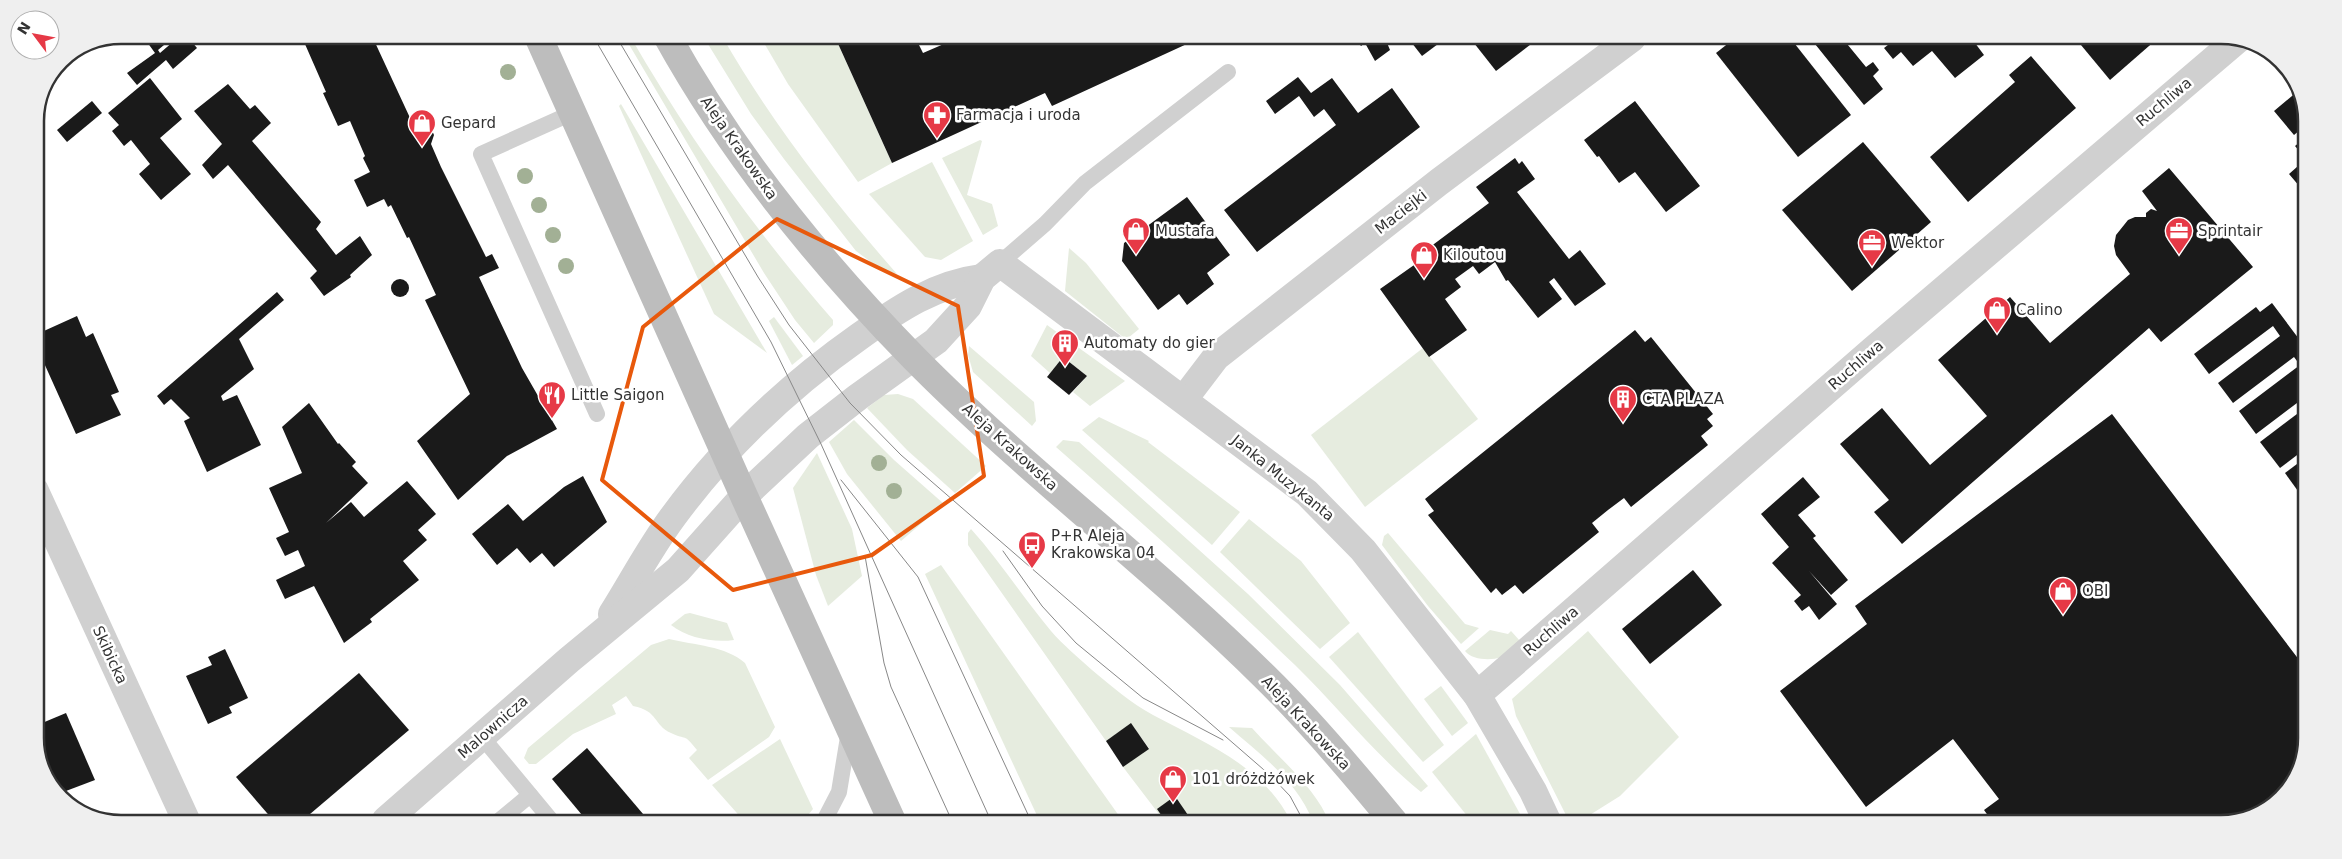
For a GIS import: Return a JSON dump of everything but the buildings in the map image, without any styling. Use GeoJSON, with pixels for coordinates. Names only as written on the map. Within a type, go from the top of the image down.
{"type":"FeatureCollection","features":[{"type":"Feature","properties":{"kind":"main road"},"geometry":{"type":"LineString","coordinates":[[542,44],[889,815]]}},
{"type":"Feature","properties":{"kind":"main road","name":"Aleja Krakowska"},"geometry":{"type":"LineString","coordinates":[[672,44],[692,80],[763,185],[822,260],[913,357],[967,410],[1265,677],[1330,747],[1388,815]]}},
{"type":"Feature","properties":{"kind":"street","name":"Maciejki"},"geometry":{"type":"LineString","coordinates":[[1184,399],[1216,357],[1439,182],[1624,44]]}},
{"type":"Feature","properties":{"kind":"street","name":"Ruchliwa"},"geometry":{"type":"LineString","coordinates":[[1477,695],[1881,343],[2232,45]]}},
{"type":"Feature","properties":{"kind":"street"},"geometry":{"type":"LineString","coordinates":[[880,322],[904,306],[938,289],[991,271]]}},
{"type":"Feature","properties":{"kind":"street"},"geometry":{"type":"LineString","coordinates":[[913,357],[954,324],[991,271]]}},
{"type":"Feature","properties":{"kind":"street","name":"Janka Muzykanta"},"geometry":{"type":"LineString","coordinates":[[991,271],[1184,399],[1306,493],[1338,522],[1363,550],[1477,695],[1533,791],[1544,815]]}},
{"type":"Feature","properties":{"kind":"street","name":"Malownicza"},"geometry":{"type":"LineString","coordinates":[[600,634],[673,517],[725,454],[813,370],[880,322]]}},
{"type":"Feature","properties":{"kind":"street","name":"Malownicza"},"geometry":{"type":"LineString","coordinates":[[392,815],[600,634],[682,566],[744,496],[808,436],[913,357]]}},
{"type":"Feature","properties":{"kind":"street","name":"Skibicka"},"geometry":{"type":"LineString","coordinates":[[44,511],[184,815]]}},
{"type":"Feature","properties":{"kind":"lane"},"geometry":{"type":"LineString","coordinates":[[991,271],[1045,224],[1085,183],[1228,72]]}},
{"type":"Feature","properties":{"kind":"lane"},"geometry":{"type":"LineString","coordinates":[[572,113],[481,154],[597,414]]}},
{"type":"Feature","properties":{"kind":"lane"},"geometry":{"type":"LineString","coordinates":[[827,815],[839,792],[850,729]]}},
{"type":"Feature","properties":{"kind":"lane"},"geometry":{"type":"LineString","coordinates":[[482,737],[547,815]]}},
{"type":"Feature","properties":{"kind":"lane"},"geometry":{"type":"LineString","coordinates":[[506,815],[530,795]]}},
{"type":"Feature","properties":{"kind":"highlighted area"},"geometry":{"type":"Polygon","coordinates":[[[777,219],[958,306],[984,476],[872,555],[733,590],[602,480],[643,327],[777,219]]]}},
{"type":"Feature","properties":{"kind":"shaded area"},"geometry":{"type":"Polygon","coordinates":[[[629,44],[635,44],[676,111],[725,183],[777,253],[833,320],[833,325],[814,343],[795,320],[764,273],[629,44]]]}},
{"type":"Feature","properties":{"kind":"shaded area"},"geometry":{"type":"Polygon","coordinates":[[[708,44],[727,44],[761,99],[804,160],[849,218],[897,274],[879,268],[856,251],[751,114],[708,44]]]}},
{"type":"Feature","properties":{"kind":"shaded area"},"geometry":{"type":"Polygon","coordinates":[[[765,44],[838,44],[892,163],[858,182],[788,84],[765,44]]]}},
{"type":"Feature","properties":{"kind":"shaded area"},"geometry":{"type":"Polygon","coordinates":[[[621,104],[767,353],[714,314],[619,106],[621,104]]]}},
{"type":"Feature","properties":{"kind":"shaded area"},"geometry":{"type":"Polygon","coordinates":[[[980,140],[982,141],[967,195],[992,204],[998,226],[983,235],[942,158],[980,140]]]}},
{"type":"Feature","properties":{"kind":"shaded area"},"geometry":{"type":"Polygon","coordinates":[[[932,162],[973,241],[941,260],[925,257],[869,194],[932,162]]]}},
{"type":"Feature","properties":{"kind":"shaded area"},"geometry":{"type":"Polygon","coordinates":[[[1069,248],[1086,263],[1139,329],[1128,338],[1123,337],[1065,291],[1069,248]]]}},
{"type":"Feature","properties":{"kind":"shaded area"},"geometry":{"type":"Polygon","coordinates":[[[774,317],[803,356],[792,365],[769,321],[774,317]]]}},
{"type":"Feature","properties":{"kind":"shaded area"},"geometry":{"type":"Polygon","coordinates":[[[1047,325],[1125,381],[1090,406],[1073,392],[1087,376],[1063,357],[1050,373],[1031,356],[1047,325]]]}},
{"type":"Feature","properties":{"kind":"shaded area"},"geometry":{"type":"Polygon","coordinates":[[[969,346],[1034,402],[1036,421],[1032,426],[973,372],[968,355],[969,346]]]}},
{"type":"Feature","properties":{"kind":"shaded area"},"geometry":{"type":"Polygon","coordinates":[[[1423,348],[1478,419],[1365,507],[1311,435],[1423,348]]]}},
{"type":"Feature","properties":{"kind":"shaded area"},"geometry":{"type":"Polygon","coordinates":[[[898,394],[913,399],[986,466],[955,493],[907,450],[867,408],[884,395],[898,394]]]}},
{"type":"Feature","properties":{"kind":"shaded area"},"geometry":{"type":"Polygon","coordinates":[[[1099,417],[1149,441],[1240,512],[1212,545],[1082,430],[1099,417]]]}},
{"type":"Feature","properties":{"kind":"shaded area"},"geometry":{"type":"Polygon","coordinates":[[[854,420],[894,460],[944,504],[901,541],[847,474],[829,442],[854,420]]]}},
{"type":"Feature","properties":{"kind":"shaded area"},"geometry":{"type":"Polygon","coordinates":[[[1063,440],[1079,442],[1248,594],[1340,685],[1428,786],[1421,792],[1387,762],[1311,681],[1266,637],[1177,554],[1056,447],[1063,440]]]}},
{"type":"Feature","properties":{"kind":"shaded area"},"geometry":{"type":"Polygon","coordinates":[[[817,453],[852,529],[862,576],[828,606],[816,575],[793,488],[817,453]]]}},
{"type":"Feature","properties":{"kind":"shaded area"},"geometry":{"type":"Polygon","coordinates":[[[1249,519],[1301,561],[1350,623],[1320,649],[1220,552],[1249,519]]]}},
{"type":"Feature","properties":{"kind":"shaded area"},"geometry":{"type":"Polygon","coordinates":[[[971,529],[1056,636],[1092,670],[1137,705],[1212,746],[1249,771],[1279,802],[1287,815],[1160,815],[1123,767],[1149,748],[1131,724],[1106,741],[968,545],[968,533],[971,529]]]}},
{"type":"Feature","properties":{"kind":"shaded area"},"geometry":{"type":"Polygon","coordinates":[[[1388,533],[1465,624],[1479,628],[1461,644],[1428,606],[1382,545],[1384,536],[1388,533]]]}},
{"type":"Feature","properties":{"kind":"shaded area"},"geometry":{"type":"Polygon","coordinates":[[[941,565],[1118,815],[1037,815],[925,574],[941,565]]]}},
{"type":"Feature","properties":{"kind":"shaded area"},"geometry":{"type":"Polygon","coordinates":[[[690,613],[727,623],[734,640],[718,641],[701,638],[678,630],[671,625],[685,614],[690,613]]]}},
{"type":"Feature","properties":{"kind":"shaded area"},"geometry":{"type":"Polygon","coordinates":[[[1490,630],[1508,634],[1511,631],[1520,641],[1506,654],[1497,658],[1477,658],[1465,651],[1490,630]]]}},
{"type":"Feature","properties":{"kind":"shaded area"},"geometry":{"type":"Polygon","coordinates":[[[1588,631],[1679,737],[1620,796],[1590,815],[1566,815],[1516,716],[1512,699],[1588,631]]]}},
{"type":"Feature","properties":{"kind":"shaded area"},"geometry":{"type":"Polygon","coordinates":[[[1358,632],[1444,745],[1423,762],[1329,657],[1358,632]]]}},
{"type":"Feature","properties":{"kind":"shaded area"},"geometry":{"type":"Polygon","coordinates":[[[669,639],[729,653],[745,663],[775,727],[769,737],[708,780],[689,758],[697,750],[689,741],[665,730],[647,711],[633,706],[626,696],[612,705],[616,714],[573,734],[536,764],[529,764],[524,758],[528,748],[651,645],[669,639]]]}},
{"type":"Feature","properties":{"kind":"shaded area"},"geometry":{"type":"Polygon","coordinates":[[[1441,686],[1468,723],[1452,736],[1424,699],[1441,686]]]}},
{"type":"Feature","properties":{"kind":"shaded area"},"geometry":{"type":"Polygon","coordinates":[[[1229,727],[1252,728],[1306,785],[1326,815],[1310,815],[1288,781],[1229,727]]]}},
{"type":"Feature","properties":{"kind":"shaded area"},"geometry":{"type":"Polygon","coordinates":[[[1476,734],[1521,815],[1466,815],[1432,772],[1476,734]]]}},
{"type":"Feature","properties":{"kind":"shaded area"},"geometry":{"type":"Polygon","coordinates":[[[780,739],[813,809],[808,815],[739,815],[712,785],[780,739]]]}},
{"type":"Feature","properties":{"kind":"tram line"},"geometry":{"type":"LineString","coordinates":[[598,44],[771,342],[821,444],[988,815]]}},
{"type":"Feature","properties":{"kind":"tram line"},"geometry":{"type":"LineString","coordinates":[[621,44],[758,277],[789,325],[850,403],[901,455],[1271,776],[1290,796],[1300,815]]}},
{"type":"Feature","properties":{"kind":"tram line"},"geometry":{"type":"LineString","coordinates":[[841,480],[918,577],[1028,815]]}},
{"type":"Feature","properties":{"kind":"tram line"},"geometry":{"type":"LineString","coordinates":[[1003,551],[1042,606],[1076,643],[1143,698],[1223,740]]}},
{"type":"Feature","properties":{"kind":"tram line"},"geometry":{"type":"LineString","coordinates":[[865,556],[884,663],[891,687],[949,815]]}},
{"type":"Feature","properties":{"kind":"place","name":"Farmacja i uroda"},"geometry":{"type":"Point","coordinates":[937,139]}},
{"type":"Feature","properties":{"kind":"place","name":"Gepard"},"geometry":{"type":"Point","coordinates":[422,147]}},
{"type":"Feature","properties":{"kind":"place","name":"Mustafa"},"geometry":{"type":"Point","coordinates":[1136,255]}},
{"type":"Feature","properties":{"kind":"place","name":"Sprintair"},"geometry":{"type":"Point","coordinates":[2179,255]}},
{"type":"Feature","properties":{"kind":"place","name":"Wektor"},"geometry":{"type":"Point","coordinates":[1872,267]}},
{"type":"Feature","properties":{"kind":"place","name":"Kiloutou"},"geometry":{"type":"Point","coordinates":[1424,279]}},
{"type":"Feature","properties":{"kind":"place","name":"Calino"},"geometry":{"type":"Point","coordinates":[1997,334]}},
{"type":"Feature","properties":{"kind":"place","name":"Automaty do gier"},"geometry":{"type":"Point","coordinates":[1065,367]}},
{"type":"Feature","properties":{"kind":"place","name":"Little Saigon"},"geometry":{"type":"Point","coordinates":[552,419]}},
{"type":"Feature","properties":{"kind":"place","name":"CTA PLAZA"},"geometry":{"type":"Point","coordinates":[1623,423]}},
{"type":"Feature","properties":{"kind":"place","name":"P+R Aleja Krakowska 04"},"geometry":{"type":"Point","coordinates":[1032,569]}},
{"type":"Feature","properties":{"kind":"place","name":"OBI"},"geometry":{"type":"Point","coordinates":[2063,615]}},
{"type":"Feature","properties":{"kind":"place","name":"101 dróżdżówek"},"geometry":{"type":"Point","coordinates":[1173,803]}}]}
